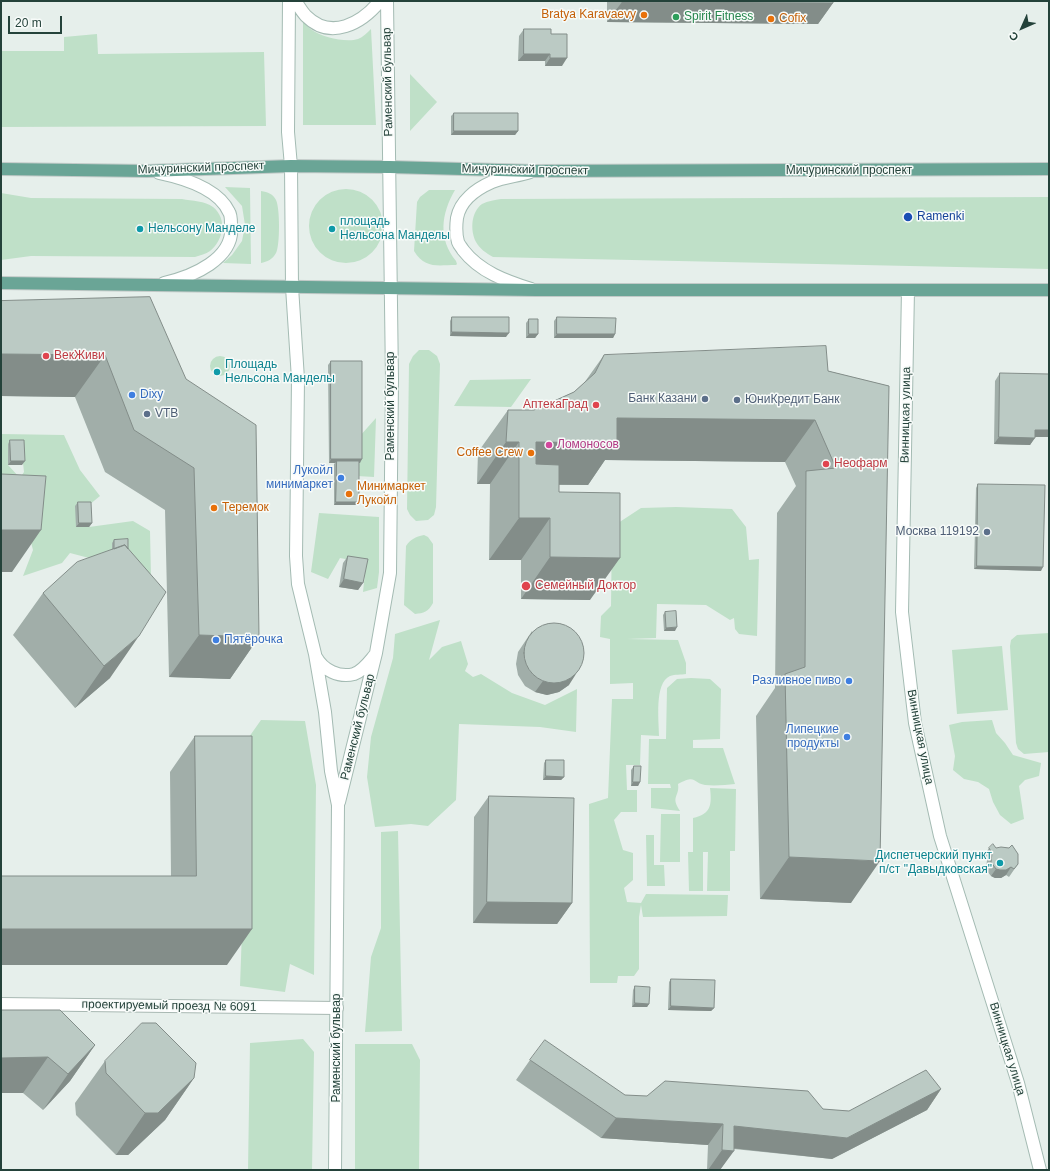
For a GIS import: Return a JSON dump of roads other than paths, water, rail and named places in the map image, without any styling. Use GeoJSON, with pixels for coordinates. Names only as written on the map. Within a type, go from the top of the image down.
{"type":"FeatureCollection","features":[{"type":"Feature","properties":{"kind":"main road","name":"Мичуринский проспект"},"geometry":{"type":"LineString","coordinates":[[1,169],[148,171],[291,166],[535,171],[1049,169]]}},
{"type":"Feature","properties":{"kind":"main road"},"geometry":{"type":"LineString","coordinates":[[1,283],[536,290],[1049,290]]}},
{"type":"Feature","properties":{"kind":"street","name":"Раменский бульвар"},"geometry":{"type":"LineString","coordinates":[[289,1],[288,132],[291,166],[292,287],[298,378],[296,556],[298,584],[315,654],[325,712],[331,771],[338,805],[335,1170]]}},
{"type":"Feature","properties":{"kind":"street"},"geometry":{"type":"LineString","coordinates":[[295,1],[306,16],[319,25],[330,28],[344,27],[359,21],[371,12],[380,1]]}},
{"type":"Feature","properties":{"kind":"street","name":"Раменский бульвар"},"geometry":{"type":"LineString","coordinates":[[338,805],[376,653],[390,573],[392,380],[387,1]]}},
{"type":"Feature","properties":{"kind":"street"},"geometry":{"type":"LineString","coordinates":[[148,171],[172,175],[198,184],[220,199],[230,213],[232,229],[230,243],[221,255],[209,265],[178,280],[155,285]]}},
{"type":"Feature","properties":{"kind":"street"},"geometry":{"type":"LineString","coordinates":[[535,171],[492,182],[476,191],[464,201],[458,211],[456,227],[458,243],[467,255],[479,266],[505,280],[536,290]]}},
{"type":"Feature","properties":{"kind":"street","name":"Винницкая улица"},"geometry":{"type":"LineString","coordinates":[[908,290],[902,612],[915,723],[940,836],[1018,1083],[1040,1170]]}},
{"type":"Feature","properties":{"kind":"street"},"geometry":{"type":"LineString","coordinates":[[315,654],[319,663],[328,670],[342,675],[354,674],[367,666],[376,653]]}},
{"type":"Feature","properties":{"kind":"street","name":"проектируемый проезд № 6091"},"geometry":{"type":"LineString","coordinates":[[1,1004],[337,1008]]}},
{"type":"Feature","properties":{"kind":"place","name":"Bratya Karavaevy"},"geometry":{"type":"Point","coordinates":[644,15]}},
{"type":"Feature","properties":{"kind":"place","name":"Spirit Fitness"},"geometry":{"type":"Point","coordinates":[676,17]}},
{"type":"Feature","properties":{"kind":"place","name":"Cofix"},"geometry":{"type":"Point","coordinates":[771,19]}},
{"type":"Feature","properties":{"kind":"place","name":"Ramenki"},"geometry":{"type":"Point","coordinates":[908,217]}},
{"type":"Feature","properties":{"kind":"place","name":"Нельсону Манделе"},"geometry":{"type":"Point","coordinates":[140,229]}},
{"type":"Feature","properties":{"kind":"place","name":"площадь Нельсона Манделы"},"geometry":{"type":"Point","coordinates":[332,229]}},
{"type":"Feature","properties":{"kind":"place","name":"ВекЖиви"},"geometry":{"type":"Point","coordinates":[46,356]}},
{"type":"Feature","properties":{"kind":"place","name":"Площадь Нельсона Манделы"},"geometry":{"type":"Point","coordinates":[217,372]}},
{"type":"Feature","properties":{"kind":"place","name":"Dixy"},"geometry":{"type":"Point","coordinates":[132,395]}},
{"type":"Feature","properties":{"kind":"place","name":"Банк Казани"},"geometry":{"type":"Point","coordinates":[705,399]}},
{"type":"Feature","properties":{"kind":"place","name":"ЮниКредит Банк"},"geometry":{"type":"Point","coordinates":[737,400]}},
{"type":"Feature","properties":{"kind":"place","name":"АптекаГрад"},"geometry":{"type":"Point","coordinates":[596,405]}},
{"type":"Feature","properties":{"kind":"place","name":"VTB"},"geometry":{"type":"Point","coordinates":[147,414]}},
{"type":"Feature","properties":{"kind":"place","name":"Ломоносов"},"geometry":{"type":"Point","coordinates":[549,445]}},
{"type":"Feature","properties":{"kind":"place","name":"Coffee Crew"},"geometry":{"type":"Point","coordinates":[531,453]}},
{"type":"Feature","properties":{"kind":"place","name":"Неофарм"},"geometry":{"type":"Point","coordinates":[826,464]}},
{"type":"Feature","properties":{"kind":"place","name":"Лукойл минимаркет"},"geometry":{"type":"Point","coordinates":[341,478]}},
{"type":"Feature","properties":{"kind":"place","name":"Минимаркет Лукойл"},"geometry":{"type":"Point","coordinates":[349,494]}},
{"type":"Feature","properties":{"kind":"place","name":"Теремок"},"geometry":{"type":"Point","coordinates":[214,508]}},
{"type":"Feature","properties":{"kind":"place","name":"Москва 119192"},"geometry":{"type":"Point","coordinates":[987,532]}},
{"type":"Feature","properties":{"kind":"place","name":"Семейный Доктор"},"geometry":{"type":"Point","coordinates":[526,586]}},
{"type":"Feature","properties":{"kind":"place","name":"Пятёрочка"},"geometry":{"type":"Point","coordinates":[216,640]}},
{"type":"Feature","properties":{"kind":"place","name":"Разливное пиво"},"geometry":{"type":"Point","coordinates":[849,681]}},
{"type":"Feature","properties":{"kind":"place","name":"Липецкие продукты"},"geometry":{"type":"Point","coordinates":[847,737]}},
{"type":"Feature","properties":{"kind":"place","name":"Диспетчерский пункт п/ст \"Давыдковская\""},"geometry":{"type":"Point","coordinates":[1000,863]}}]}
